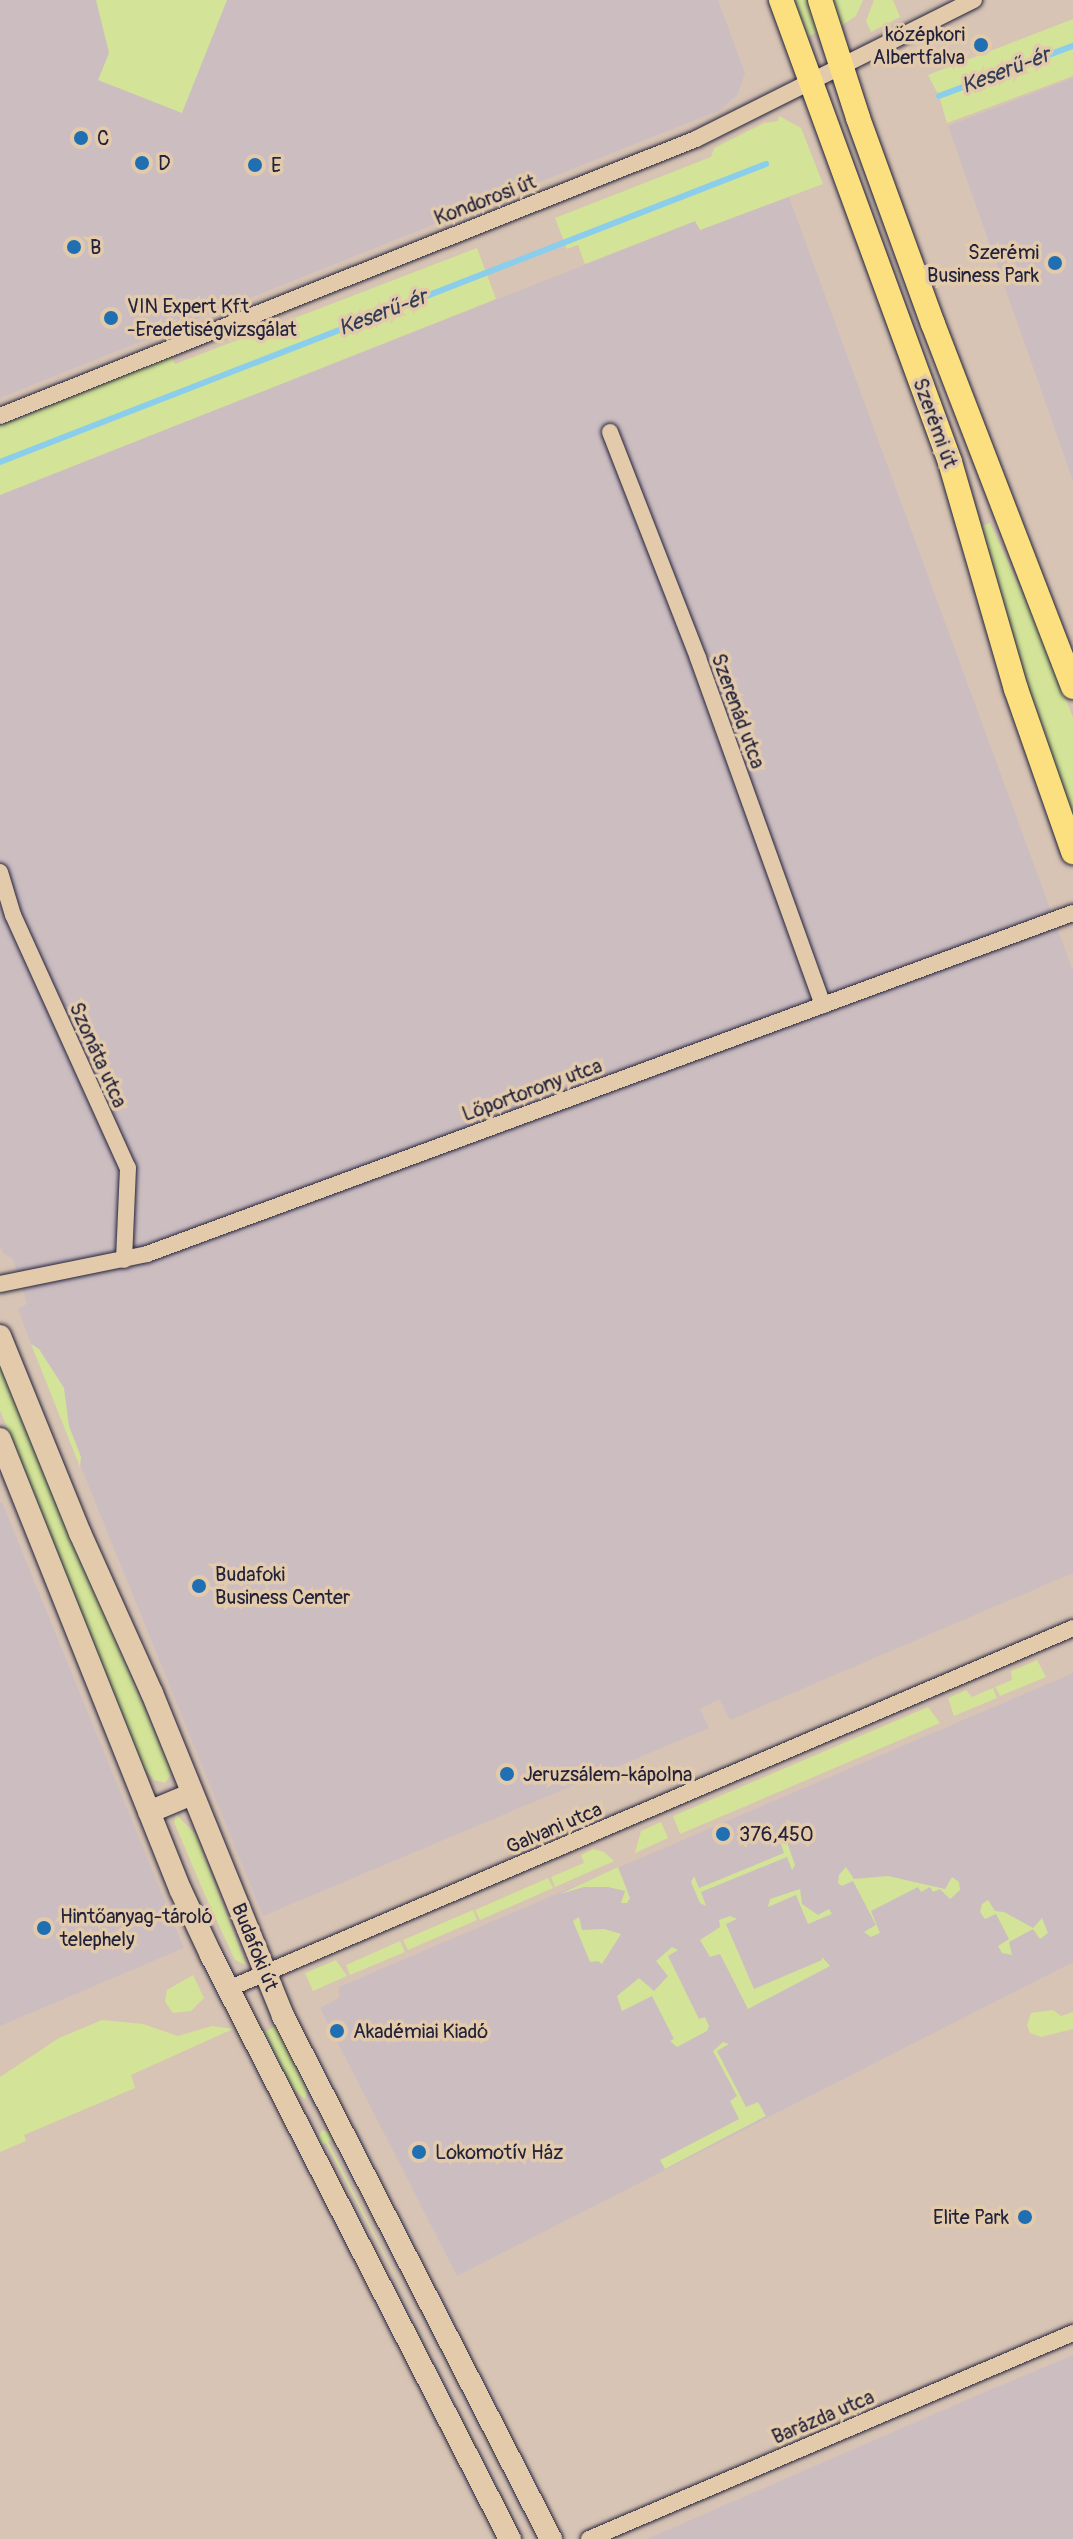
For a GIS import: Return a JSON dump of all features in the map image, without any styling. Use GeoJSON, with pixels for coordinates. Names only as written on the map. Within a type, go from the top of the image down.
{"type":"FeatureCollection","features":[{"type":"Feature","properties":{"kind":"main road","name":"Szerémi út"},"geometry":{"type":"LineString","coordinates":[[781,0],[950,462],[1016,689],[1073,852]]}},
{"type":"Feature","properties":{"kind":"main road","name":"Szerémi út"},"geometry":{"type":"LineString","coordinates":[[820,0],[933,324],[1073,687]]}},
{"type":"Feature","properties":{"kind":"main road","name":"Budafoki út"},"geometry":{"type":"LineString","coordinates":[[0,1336],[265,1973],[331,2110],[551,2539]]}},
{"type":"Feature","properties":{"kind":"main road","name":"Budafoki út"},"geometry":{"type":"LineString","coordinates":[[0,1439],[180,1889],[228,1989],[510,2539]]}},
{"type":"Feature","properties":{"kind":"main road"},"geometry":{"type":"LineString","coordinates":[[149,1812],[192,1794]]}},
{"type":"Feature","properties":{"kind":"main road"},"geometry":{"type":"LineString","coordinates":[[298,2126],[331,2110]]}},
{"type":"Feature","properties":{"kind":"street","name":"Kondorosi út"},"geometry":{"type":"LineString","coordinates":[[0,416],[696,139],[974,0]]}},
{"type":"Feature","properties":{"kind":"street","name":"Szerenád utca"},"geometry":{"type":"LineString","coordinates":[[610,432],[698,658],[823,1005]]}},
{"type":"Feature","properties":{"kind":"street","name":"Szonáta utca"},"geometry":{"type":"LineString","coordinates":[[0,872],[13,915],[128,1168],[124,1260]]}},
{"type":"Feature","properties":{"kind":"street","name":"Lőportorony utca"},"geometry":{"type":"LineString","coordinates":[[0,1284],[124,1260],[1073,913]]}},
{"type":"Feature","properties":{"kind":"street","name":"Galvani utca"},"geometry":{"type":"LineString","coordinates":[[228,1989],[1073,1628]]}},
{"type":"Feature","properties":{"kind":"street","name":"Barázda utca"},"geometry":{"type":"LineString","coordinates":[[589,2539],[1073,2333]]}},
{"type":"Feature","properties":{"kind":"shaded area"},"geometry":{"type":"Polygon","coordinates":[[[0,0],[718,0],[745,73],[738,94],[720,110],[0,398],[0,0]]]}},
{"type":"Feature","properties":{"kind":"shaded area"},"geometry":{"type":"Polygon","coordinates":[[[1073,78],[1073,481],[948,126],[1073,78]]]}},
{"type":"Feature","properties":{"kind":"shaded area"},"geometry":{"type":"Polygon","coordinates":[[[789,197],[1073,971],[1073,1573],[730,1720],[719,1699],[700,1709],[709,1728],[263,1916],[31,1344],[18,1309],[27,1304],[13,1259],[3,1253],[0,1245],[0,495],[696,221],[701,230],[789,197]]]}},
{"type":"Feature","properties":{"kind":"shaded area"},"geometry":{"type":"Polygon","coordinates":[[[0,1503],[184,1948],[0,2026],[0,1503]]]}},
{"type":"Feature","properties":{"kind":"shaded area"},"geometry":{"type":"Polygon","coordinates":[[[1073,1673],[1073,1962],[457,2276],[320,2008],[339,1998],[339,1987],[1073,1673]]]}},
{"type":"Feature","properties":{"kind":"shaded area"},"geometry":{"type":"Polygon","coordinates":[[[1073,2355],[1073,2539],[647,2539],[978,2395],[1073,2355]]]}},
{"type":"Feature","properties":{"kind":"green space"},"geometry":{"type":"Polygon","coordinates":[[[96,0],[227,0],[182,113],[98,80],[109,53],[96,0]]]}},
{"type":"Feature","properties":{"kind":"green space"},"geometry":{"type":"Polygon","coordinates":[[[793,0],[807,0],[819,32],[806,37],[793,0]]]}},
{"type":"Feature","properties":{"kind":"green space"},"geometry":{"type":"Polygon","coordinates":[[[831,0],[863,0],[856,16],[841,26],[831,0]]]}},
{"type":"Feature","properties":{"kind":"green space"},"geometry":{"type":"Polygon","coordinates":[[[874,0],[893,0],[900,17],[871,32],[866,21],[874,0]]]}},
{"type":"Feature","properties":{"kind":"green space"},"geometry":{"type":"Polygon","coordinates":[[[1073,19],[1073,76],[947,123],[939,96],[928,75],[1073,19]]]}},
{"type":"Feature","properties":{"kind":"green space"},"geometry":{"type":"Polygon","coordinates":[[[779,116],[801,128],[823,184],[700,230],[695,221],[585,264],[578,245],[567,249],[555,218],[711,157],[714,148],[764,123],[778,121],[779,116]]]}},
{"type":"Feature","properties":{"kind":"green space"},"geometry":{"type":"Polygon","coordinates":[[[477,248],[496,299],[0,495],[0,426],[171,356],[175,364],[477,248]]]}},
{"type":"Feature","properties":{"kind":"green space"},"geometry":{"type":"Polygon","coordinates":[[[990,523],[1038,626],[1073,718],[1073,819],[1042,733],[982,526],[990,523]]]}},
{"type":"Feature","properties":{"kind":"green space"},"geometry":{"type":"Polygon","coordinates":[[[31,1344],[39,1349],[64,1388],[69,1426],[81,1457],[80,1467],[31,1344]]]}},
{"type":"Feature","properties":{"kind":"green space"},"geometry":{"type":"Polygon","coordinates":[[[0,1365],[169,1767],[170,1776],[165,1783],[154,1780],[144,1768],[0,1410],[0,1365]]]}},
{"type":"Feature","properties":{"kind":"green space"},"geometry":{"type":"Polygon","coordinates":[[[1037,1660],[1046,1677],[1000,1696],[995,1687],[1012,1680],[1011,1671],[1037,1660]]]}},
{"type":"Feature","properties":{"kind":"green space"},"geometry":{"type":"Polygon","coordinates":[[[993,1688],[997,1698],[954,1716],[948,1698],[966,1690],[972,1697],[993,1688]]]}},
{"type":"Feature","properties":{"kind":"green space"},"geometry":{"type":"Polygon","coordinates":[[[928,1707],[940,1723],[680,1834],[673,1816],[928,1707]]]}},
{"type":"Feature","properties":{"kind":"green space"},"geometry":{"type":"Polygon","coordinates":[[[176,1814],[196,1835],[246,1965],[235,1960],[174,1822],[176,1814]]]}},
{"type":"Feature","properties":{"kind":"green space"},"geometry":{"type":"Polygon","coordinates":[[[661,1822],[668,1838],[635,1853],[641,1831],[661,1822]]]}},
{"type":"Feature","properties":{"kind":"green space"},"geometry":{"type":"Polygon","coordinates":[[[780,1841],[787,1842],[795,1865],[792,1870],[787,1857],[701,1892],[706,1906],[700,1903],[691,1882],[694,1876],[699,1888],[784,1853],[780,1841]]]}},
{"type":"Feature","properties":{"kind":"green space"},"geometry":{"type":"Polygon","coordinates":[[[593,1849],[604,1852],[614,1861],[555,1887],[551,1877],[584,1863],[581,1855],[593,1849]]]}},
{"type":"Feature","properties":{"kind":"green space"},"geometry":{"type":"Polygon","coordinates":[[[618,1867],[630,1898],[627,1903],[621,1903],[625,1891],[608,1887],[584,1887],[560,1894],[618,1867]]]}},
{"type":"Feature","properties":{"kind":"green space"},"geometry":{"type":"Polygon","coordinates":[[[846,1867],[854,1879],[888,1876],[945,1889],[952,1877],[959,1882],[960,1890],[950,1899],[940,1889],[933,1892],[930,1887],[921,1892],[918,1887],[871,1911],[880,1933],[871,1937],[864,1932],[876,1925],[853,1881],[842,1886],[838,1883],[839,1875],[846,1867]]]}},
{"type":"Feature","properties":{"kind":"green space"},"geometry":{"type":"Polygon","coordinates":[[[548,1878],[553,1888],[480,1920],[475,1910],[548,1878]]]}},
{"type":"Feature","properties":{"kind":"green space"},"geometry":{"type":"Polygon","coordinates":[[[800,1889],[802,1904],[818,1915],[829,1909],[832,1914],[808,1924],[796,1895],[768,1907],[770,1899],[800,1889]]]}},
{"type":"Feature","properties":{"kind":"green space"},"geometry":{"type":"Polygon","coordinates":[[[988,1900],[995,1911],[1004,1912],[1033,1928],[1042,1918],[1048,1933],[1040,1939],[1033,1929],[1009,1942],[1012,1955],[1002,1953],[998,1946],[1009,1939],[996,1914],[985,1919],[980,1912],[982,1904],[988,1900]]]}},
{"type":"Feature","properties":{"kind":"green space"},"geometry":{"type":"Polygon","coordinates":[[[473,1910],[477,1920],[408,1950],[403,1940],[473,1910]]]}},
{"type":"Feature","properties":{"kind":"green space"},"geometry":{"type":"Polygon","coordinates":[[[730,1916],[737,1919],[726,1924],[754,1989],[822,1960],[822,1957],[830,1966],[748,2009],[720,1954],[710,1957],[700,1940],[720,1927],[719,1920],[730,1916]]]}},
{"type":"Feature","properties":{"kind":"green space"},"geometry":{"type":"Polygon","coordinates":[[[579,1917],[582,1930],[604,1929],[621,1934],[602,1964],[590,1962],[573,1921],[579,1917]]]}},
{"type":"Feature","properties":{"kind":"green space"},"geometry":{"type":"Polygon","coordinates":[[[400,1941],[405,1952],[350,1975],[346,1965],[400,1941]]]}},
{"type":"Feature","properties":{"kind":"green space"},"geometry":{"type":"Polygon","coordinates":[[[672,1947],[678,1950],[668,1956],[699,2019],[705,2017],[709,2026],[707,2031],[677,2047],[670,2041],[674,2039],[652,1996],[622,2011],[617,1996],[639,1978],[654,1991],[668,1976],[656,1961],[672,1947]]]}},
{"type":"Feature","properties":{"kind":"green space"},"geometry":{"type":"Polygon","coordinates":[[[336,1960],[347,1976],[313,1991],[305,1973],[336,1960]]]}},
{"type":"Feature","properties":{"kind":"green space"},"geometry":{"type":"Polygon","coordinates":[[[193,1975],[204,1998],[191,2011],[173,2013],[165,2002],[167,1990],[193,1975]]]}},
{"type":"Feature","properties":{"kind":"green space"},"geometry":{"type":"Polygon","coordinates":[[[1053,2010],[1061,2016],[1073,2012],[1073,2029],[1041,2037],[1030,2033],[1027,2025],[1031,2013],[1053,2010]]]}},
{"type":"Feature","properties":{"kind":"green space"},"geometry":{"type":"Polygon","coordinates":[[[102,2020],[143,2024],[178,2036],[212,2026],[233,2029],[131,2075],[135,2088],[24,2135],[26,2141],[0,2152],[0,2077],[59,2038],[102,2020]]]}},
{"type":"Feature","properties":{"kind":"green space"},"geometry":{"type":"Polygon","coordinates":[[[276,2026],[307,2090],[305,2099],[292,2088],[264,2032],[276,2026]]]}},
{"type":"Feature","properties":{"kind":"green space"},"geometry":{"type":"Polygon","coordinates":[[[723,2042],[729,2044],[717,2051],[746,2107],[758,2102],[766,2116],[665,2169],[660,2160],[739,2119],[730,2101],[737,2096],[713,2051],[723,2042]]]}},
{"type":"Feature","properties":{"kind":"green space"},"geometry":{"type":"Polygon","coordinates":[[[322,2130],[329,2132],[333,2139],[328,2142],[414,2313],[326,2143],[321,2145],[318,2139],[322,2130]]]}},
{"type":"Feature","properties":{"kind":"waterway","name":"Keserű-ér"},"geometry":{"type":"LineString","coordinates":[[939,96],[1073,46]]}},
{"type":"Feature","properties":{"kind":"waterway","name":"Keserű-ér"},"geometry":{"type":"LineString","coordinates":[[0,462],[766,164]]}},
{"type":"Feature","properties":{"kind":"place","name":"középkori Albertfalva"},"geometry":{"type":"Point","coordinates":[981,45]}},
{"type":"Feature","properties":{"kind":"place","name":"C"},"geometry":{"type":"Point","coordinates":[81,138]}},
{"type":"Feature","properties":{"kind":"place","name":"D"},"geometry":{"type":"Point","coordinates":[142,163]}},
{"type":"Feature","properties":{"kind":"place","name":"E"},"geometry":{"type":"Point","coordinates":[255,165]}},
{"type":"Feature","properties":{"kind":"place","name":"B"},"geometry":{"type":"Point","coordinates":[74,247]}},
{"type":"Feature","properties":{"kind":"place","name":"Szerémi Business Park"},"geometry":{"type":"Point","coordinates":[1055,263]}},
{"type":"Feature","properties":{"kind":"place","name":"VIN Expert Kft -Eredetiségvizsgálat"},"geometry":{"type":"Point","coordinates":[111,318]}},
{"type":"Feature","properties":{"kind":"place","name":"Budafoki Business Center"},"geometry":{"type":"Point","coordinates":[199,1586]}},
{"type":"Feature","properties":{"kind":"place","name":"Jeruzsálem-kápolna"},"geometry":{"type":"Point","coordinates":[507,1774]}},
{"type":"Feature","properties":{"kind":"place","name":"376,450"},"geometry":{"type":"Point","coordinates":[723,1834]}},
{"type":"Feature","properties":{"kind":"place","name":"Hintőanyag-tároló telephely"},"geometry":{"type":"Point","coordinates":[44,1928]}},
{"type":"Feature","properties":{"kind":"place","name":"Akadémiai Kiadó"},"geometry":{"type":"Point","coordinates":[337,2031]}},
{"type":"Feature","properties":{"kind":"place","name":"Lokomotív Ház"},"geometry":{"type":"Point","coordinates":[419,2152]}},
{"type":"Feature","properties":{"kind":"place","name":"Elite Park"},"geometry":{"type":"Point","coordinates":[1025,2217]}}]}
